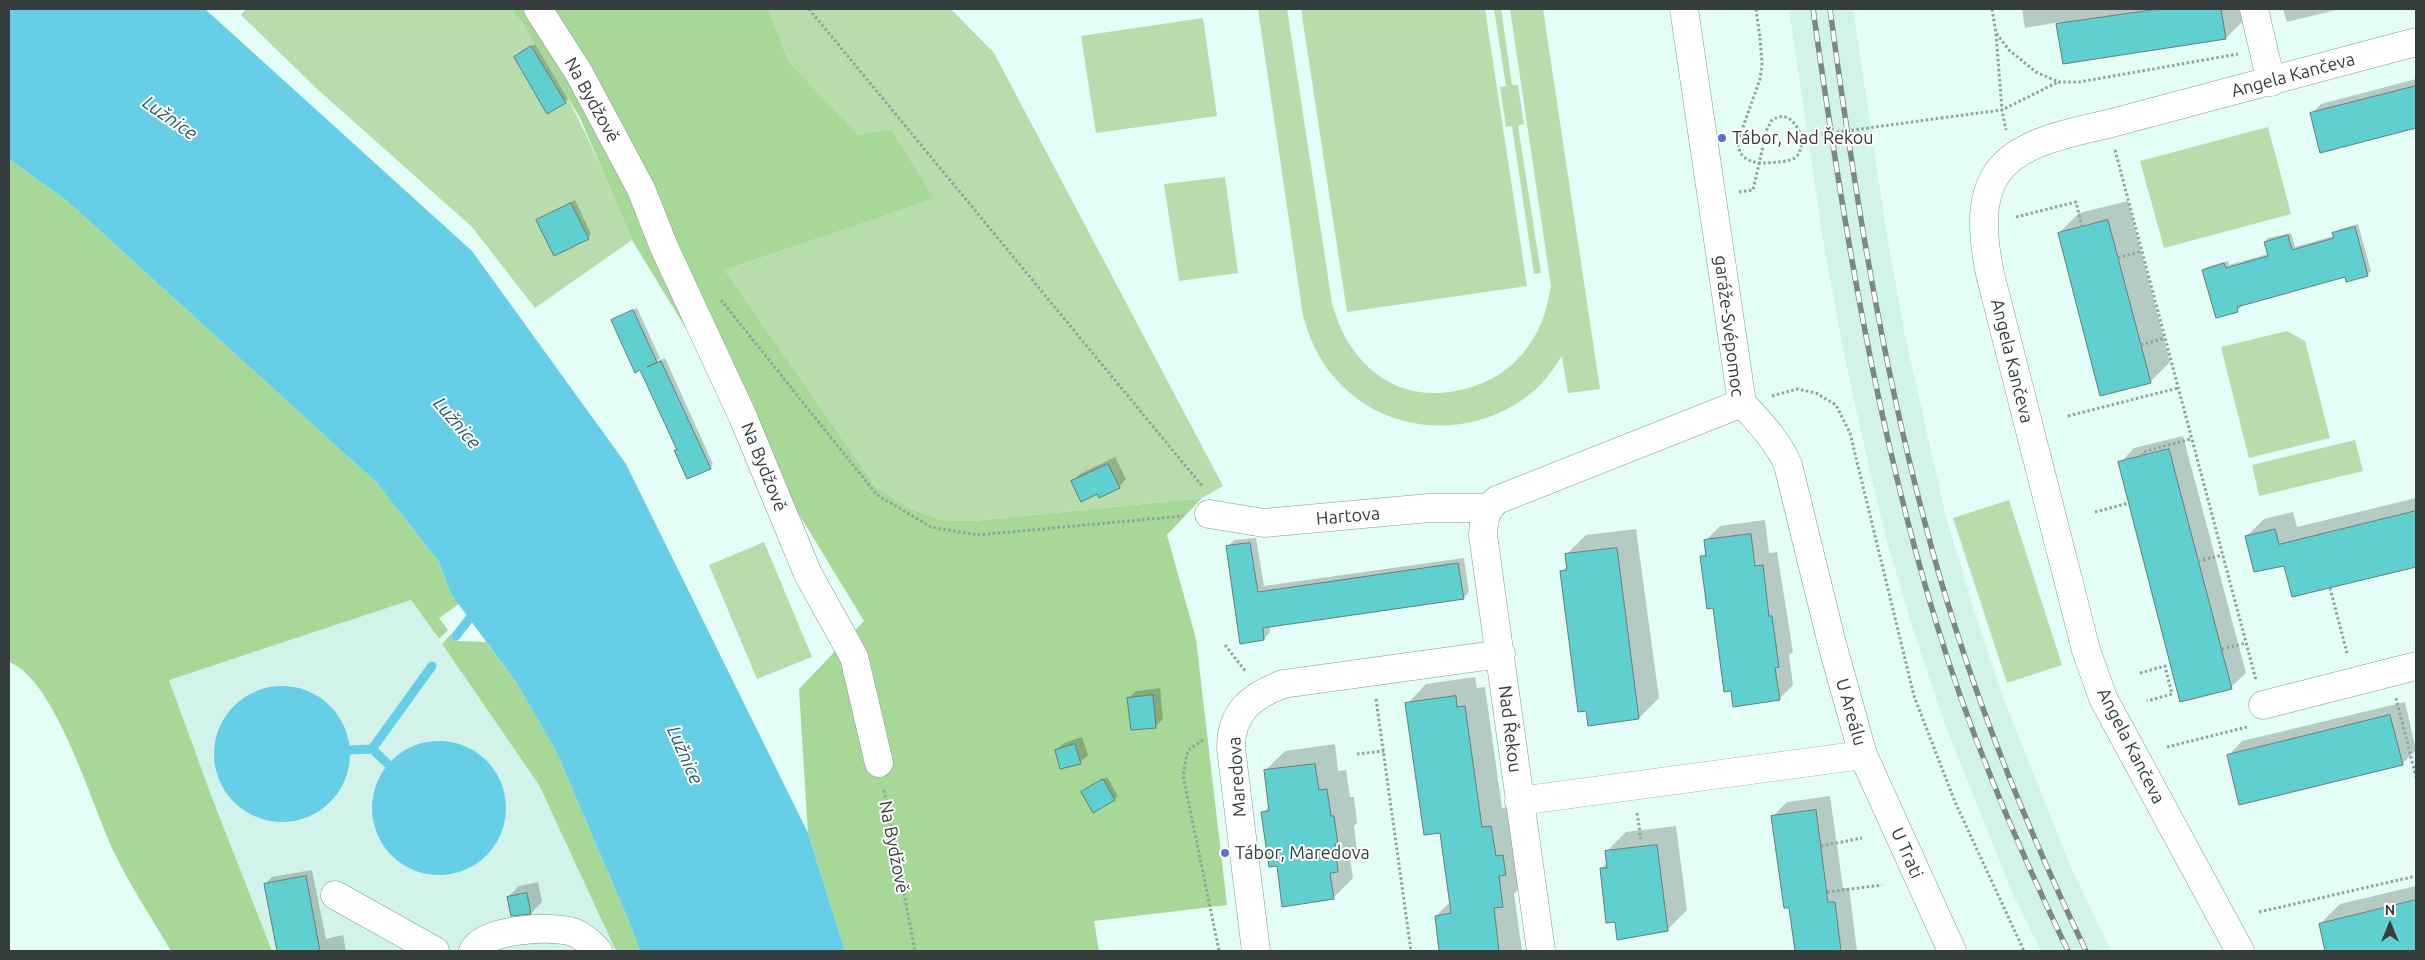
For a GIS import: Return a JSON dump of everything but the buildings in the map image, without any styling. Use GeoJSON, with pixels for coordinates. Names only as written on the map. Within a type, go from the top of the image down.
{"type":"FeatureCollection","features":[{"type":"Feature","properties":{"kind":"street","name":"Na Bydžově"},"geometry":{"type":"LineString","coordinates":[[538,9],[579,73],[641,189],[664,247],[744,417],[808,574],[854,657],[879,763]]}},
{"type":"Feature","properties":{"kind":"street","name":"garáže-Svépomoc"},"geometry":{"type":"LineString","coordinates":[[1488,508],[1497,500],[1742,403],[1684,9]]}},
{"type":"Feature","properties":{"kind":"street"},"geometry":{"type":"LineString","coordinates":[[2254,9],[2271,82]]}},
{"type":"Feature","properties":{"kind":"street","name":"Angela Kančeva"},"geometry":{"type":"LineString","coordinates":[[2240,951],[2103,698],[2086,650],[1985,251],[1983,218],[1988,190],[1999,169],[2020,151],[2058,135],[2271,82],[2416,42]]}},
{"type":"Feature","properties":{"kind":"street","name":"U Areálu"},"geometry":{"type":"LineString","coordinates":[[1519,801],[1863,755],[1832,644],[1788,465],[1781,448],[1742,403]]}},
{"type":"Feature","properties":{"kind":"street","name":"Hartova"},"geometry":{"type":"LineString","coordinates":[[1214,515],[1264,523],[1429,508],[1488,508]]}},
{"type":"Feature","properties":{"kind":"street","name":"Nad Řekou"},"geometry":{"type":"LineString","coordinates":[[1488,508],[1484,519],[1483,535],[1501,654],[1540,951]]}},
{"type":"Feature","properties":{"kind":"street","name":"Maredova"},"geometry":{"type":"LineString","coordinates":[[1256,951],[1232,748],[1234,728],[1239,716],[1253,698],[1283,684],[1501,654]]}},
{"type":"Feature","properties":{"kind":"street"},"geometry":{"type":"LineString","coordinates":[[2263,705],[2416,666]]}},
{"type":"Feature","properties":{"kind":"street","name":"U Trati"},"geometry":{"type":"LineString","coordinates":[[1863,755],[1952,951]]}},
{"type":"Feature","properties":{"kind":"street"},"geometry":{"type":"LineString","coordinates":[[335,895],[435,951]]}},
{"type":"Feature","properties":{"kind":"street"},"geometry":{"type":"LineString","coordinates":[[473,951],[486,938],[533,929],[572,932],[583,938],[598,951]]}},
{"type":"Feature","properties":{"kind":"path"},"geometry":{"type":"LineString","coordinates":[[719,297],[877,495],[931,527],[977,534],[1214,515],[1196,478],[809,9]]}},
{"type":"Feature","properties":{"kind":"path"},"geometry":{"type":"LineString","coordinates":[[1738,192],[1753,190],[1758,171],[1768,126],[1772,120],[1780,117],[1790,118],[1796,124],[1802,138],[1799,152],[1789,161],[1762,164],[1754,163],[1746,159],[1738,149],[1738,137],[1760,79],[1762,64],[1756,9]]}},
{"type":"Feature","properties":{"kind":"path"},"geometry":{"type":"LineString","coordinates":[[1992,9],[1996,33],[2002,110],[2006,130],[2020,151]]}},
{"type":"Feature","properties":{"kind":"path"},"geometry":{"type":"LineString","coordinates":[[1996,33],[2009,50],[2036,72],[2059,82],[2079,82],[2262,49]]}},
{"type":"Feature","properties":{"kind":"path"},"geometry":{"type":"LineString","coordinates":[[1802,138],[2002,110],[2059,82]]}},
{"type":"Feature","properties":{"kind":"path"},"geometry":{"type":"LineString","coordinates":[[2108,124],[2263,705]]}},
{"type":"Feature","properties":{"kind":"path"},"geometry":{"type":"LineString","coordinates":[[2016,217],[2076,202],[2082,226]]}},
{"type":"Feature","properties":{"kind":"path"},"geometry":{"type":"LineString","coordinates":[[2118,258],[2142,251]]}},
{"type":"Feature","properties":{"kind":"path"},"geometry":{"type":"LineString","coordinates":[[2141,345],[2165,338]]}},
{"type":"Feature","properties":{"kind":"path"},"geometry":{"type":"LineString","coordinates":[[2068,416],[2178,388]]}},
{"type":"Feature","properties":{"kind":"path"},"geometry":{"type":"LineString","coordinates":[[1742,403],[1796,389],[1816,393],[1836,405],[1850,433],[1914,696],[1955,802],[2024,951]]}},
{"type":"Feature","properties":{"kind":"path"},"geometry":{"type":"LineString","coordinates":[[2143,456],[2142,452],[2192,439]]}},
{"type":"Feature","properties":{"kind":"path"},"geometry":{"type":"LineString","coordinates":[[2094,512],[2129,503]]}},
{"type":"Feature","properties":{"kind":"path"},"geometry":{"type":"LineString","coordinates":[[2198,561],[2223,555]]}},
{"type":"Feature","properties":{"kind":"path"},"geometry":{"type":"LineString","coordinates":[[2330,588],[2346,653]]}},
{"type":"Feature","properties":{"kind":"path"},"geometry":{"type":"LineString","coordinates":[[2222,650],[2246,643]]}},
{"type":"Feature","properties":{"kind":"path"},"geometry":{"type":"LineString","coordinates":[[1225,645],[1239,663]]}},
{"type":"Feature","properties":{"kind":"path"},"geometry":{"type":"LineString","coordinates":[[2140,673],[2165,666],[2172,694],[2147,701]]}},
{"type":"Feature","properties":{"kind":"path"},"geometry":{"type":"LineString","coordinates":[[2394,690],[2416,777]]}},
{"type":"Feature","properties":{"kind":"path"},"geometry":{"type":"LineString","coordinates":[[1376,697],[1411,951]]}},
{"type":"Feature","properties":{"kind":"path"},"geometry":{"type":"LineString","coordinates":[[1203,740],[1188,750],[1182,775],[1219,951]]}},
{"type":"Feature","properties":{"kind":"path"},"geometry":{"type":"LineString","coordinates":[[1358,754],[1384,751]]}},
{"type":"Feature","properties":{"kind":"path","name":"Na Bydžově"},"geometry":{"type":"LineString","coordinates":[[879,763],[900,883],[915,951]]}},
{"type":"Feature","properties":{"kind":"path"},"geometry":{"type":"LineString","coordinates":[[1637,810],[1641,839]]}},
{"type":"Feature","properties":{"kind":"path"},"geometry":{"type":"LineString","coordinates":[[1821,846],[1862,838]]}},
{"type":"Feature","properties":{"kind":"path"},"geometry":{"type":"LineString","coordinates":[[2259,912],[2416,876]]}},
{"type":"Feature","properties":{"kind":"path"},"geometry":{"type":"LineString","coordinates":[[1827,892],[1882,885]]}},
{"type":"Feature","properties":{"kind":"shaded area"},"geometry":{"type":"Polygon","coordinates":[[[1789,9],[1853,9],[1887,236],[1905,336],[1946,517],[2004,700],[2071,868],[2111,951],[2041,951],[2013,894],[1944,722],[1913,629],[1885,534],[1843,349],[1824,246],[1789,9]]]}},
{"type":"Feature","properties":{"kind":"shaded area"},"geometry":{"type":"Polygon","coordinates":[[[411,600],[539,785],[616,951],[272,951],[211,795],[169,679],[411,600]]]}},
{"type":"Feature","properties":{"kind":"green space"},"geometry":{"type":"Polygon","coordinates":[[[246,9],[511,9],[530,35],[564,91],[593,150],[632,240],[535,308],[472,227],[316,88],[241,15],[246,9]]]}},
{"type":"Feature","properties":{"kind":"green space"},"geometry":{"type":"Polygon","coordinates":[[[511,9],[768,9],[789,62],[859,135],[891,130],[934,199],[725,270],[875,486],[909,508],[942,520],[973,521],[1202,498],[1167,535],[1196,639],[1227,905],[1094,921],[1099,951],[845,951],[808,833],[799,689],[864,621],[632,240],[580,118],[524,26],[511,9]]]}},
{"type":"Feature","properties":{"kind":"green space"},"geometry":{"type":"Polygon","coordinates":[[[768,9],[951,9],[994,53],[1223,486],[1202,498],[973,521],[942,520],[909,508],[875,486],[725,270],[934,199],[859,135],[789,62],[768,9]]]}},
{"type":"Feature","properties":{"kind":"green space"},"geometry":{"type":"Polygon","coordinates":[[[1258,9],[1287,9],[1332,303],[1341,327],[1352,349],[1367,366],[1385,380],[1405,389],[1427,393],[1451,392],[1477,385],[1505,370],[1527,348],[1538,330],[1544,314],[1551,286],[1510,9],[1543,9],[1600,389],[1568,393],[1562,356],[1540,385],[1513,406],[1487,418],[1460,424],[1432,425],[1405,421],[1379,412],[1355,397],[1334,377],[1323,363],[1315,348],[1303,316],[1258,9]]]}},
{"type":"Feature","properties":{"kind":"green space"},"geometry":{"type":"Polygon","coordinates":[[[1301,9],[1485,9],[1527,286],[1347,312],[1301,9]]]}},
{"type":"Feature","properties":{"kind":"green space"},"geometry":{"type":"Polygon","coordinates":[[[1494,9],[1501,9],[1512,85],[1518,85],[1524,124],[1518,126],[1541,273],[1534,274],[1512,126],[1506,127],[1500,87],[1506,86],[1494,9]]]}},
{"type":"Feature","properties":{"kind":"green space"},"geometry":{"type":"Polygon","coordinates":[[[1203,18],[1217,116],[1096,133],[1081,36],[1203,18]]]}},
{"type":"Feature","properties":{"kind":"green space"},"geometry":{"type":"Polygon","coordinates":[[[2268,127],[2291,214],[2164,248],[2140,161],[2268,127]]]}},
{"type":"Feature","properties":{"kind":"green space"},"geometry":{"type":"Polygon","coordinates":[[[9,159],[66,200],[377,483],[439,562],[451,594],[459,604],[439,618],[448,630],[439,639],[411,600],[169,680],[211,795],[272,951],[171,951],[120,865],[84,776],[57,718],[42,693],[26,673],[9,662],[9,159]]]}},
{"type":"Feature","properties":{"kind":"green space"},"geometry":{"type":"Polygon","coordinates":[[[1225,177],[1238,273],[1179,281],[1164,184],[1225,177]]]}},
{"type":"Feature","properties":{"kind":"green space"},"geometry":{"type":"Polygon","coordinates":[[[2287,331],[2305,341],[2330,438],[2249,458],[2221,347],[2287,331]]]}},
{"type":"Feature","properties":{"kind":"green space"},"geometry":{"type":"Polygon","coordinates":[[[2355,440],[2363,471],[2259,496],[2252,465],[2355,440]]]}},
{"type":"Feature","properties":{"kind":"green space"},"geometry":{"type":"Polygon","coordinates":[[[2009,500],[2062,665],[2007,683],[1953,518],[2009,500]]]}},
{"type":"Feature","properties":{"kind":"green space"},"geometry":{"type":"Polygon","coordinates":[[[764,542],[812,657],[757,679],[709,565],[764,542]]]}},
{"type":"Feature","properties":{"kind":"green space"},"geometry":{"type":"Polygon","coordinates":[[[451,634],[458,641],[486,642],[516,682],[556,751],[640,951],[616,951],[539,785],[442,644],[451,634]]]}},
{"type":"Feature","properties":{"kind":"water","name":"Lužnice"},"geometry":{"type":"Polygon","coordinates":[[[9,9],[205,9],[472,251],[626,464],[808,833],[845,951],[640,951],[556,751],[516,682],[451,594],[439,562],[377,483],[66,200],[9,159],[9,9]]]}},
{"type":"Feature","properties":{"kind":"water"},"geometry":{"type":"Polygon","coordinates":[[[282,686],[308,691],[330,706],[345,728],[350,754],[345,780],[330,802],[308,817],[282,822],[256,817],[234,802],[219,780],[214,754],[219,728],[234,706],[256,691],[282,686]]]}},
{"type":"Feature","properties":{"kind":"water"},"geometry":{"type":"Polygon","coordinates":[[[439,741],[465,746],[487,760],[501,782],[506,808],[501,834],[487,856],[465,870],[439,875],[413,870],[391,856],[377,834],[372,808],[377,782],[391,760],[413,746],[439,741]]]}},
{"type":"Feature","properties":{"kind":"waterway"},"geometry":{"type":"LineString","coordinates":[[456,636],[476,610]]}},
{"type":"Feature","properties":{"kind":"waterway"},"geometry":{"type":"LineString","coordinates":[[372,749],[432,666]]}},
{"type":"Feature","properties":{"kind":"waterway"},"geometry":{"type":"LineString","coordinates":[[350,750],[372,749],[388,764]]}},
{"type":"Feature","properties":{"kind":"railway"},"geometry":{"type":"LineString","coordinates":[[1813,9],[1836,164],[1862,318],[1895,471],[1914,547],[1949,664],[1979,748],[2013,830],[2068,951]]}},
{"type":"Feature","properties":{"kind":"railway"},"geometry":{"type":"LineString","coordinates":[[1830,9],[1869,267],[1894,396],[1925,523],[1957,633],[1995,741],[2038,847],[2086,951]]}},
{"type":"Feature","properties":{"kind":"place","name":"Tábor, Nad Řekou"},"geometry":{"type":"Point","coordinates":[1722,138]}},
{"type":"Feature","properties":{"kind":"place","name":"Tábor, Maredova"},"geometry":{"type":"Point","coordinates":[1225,853]}}]}
